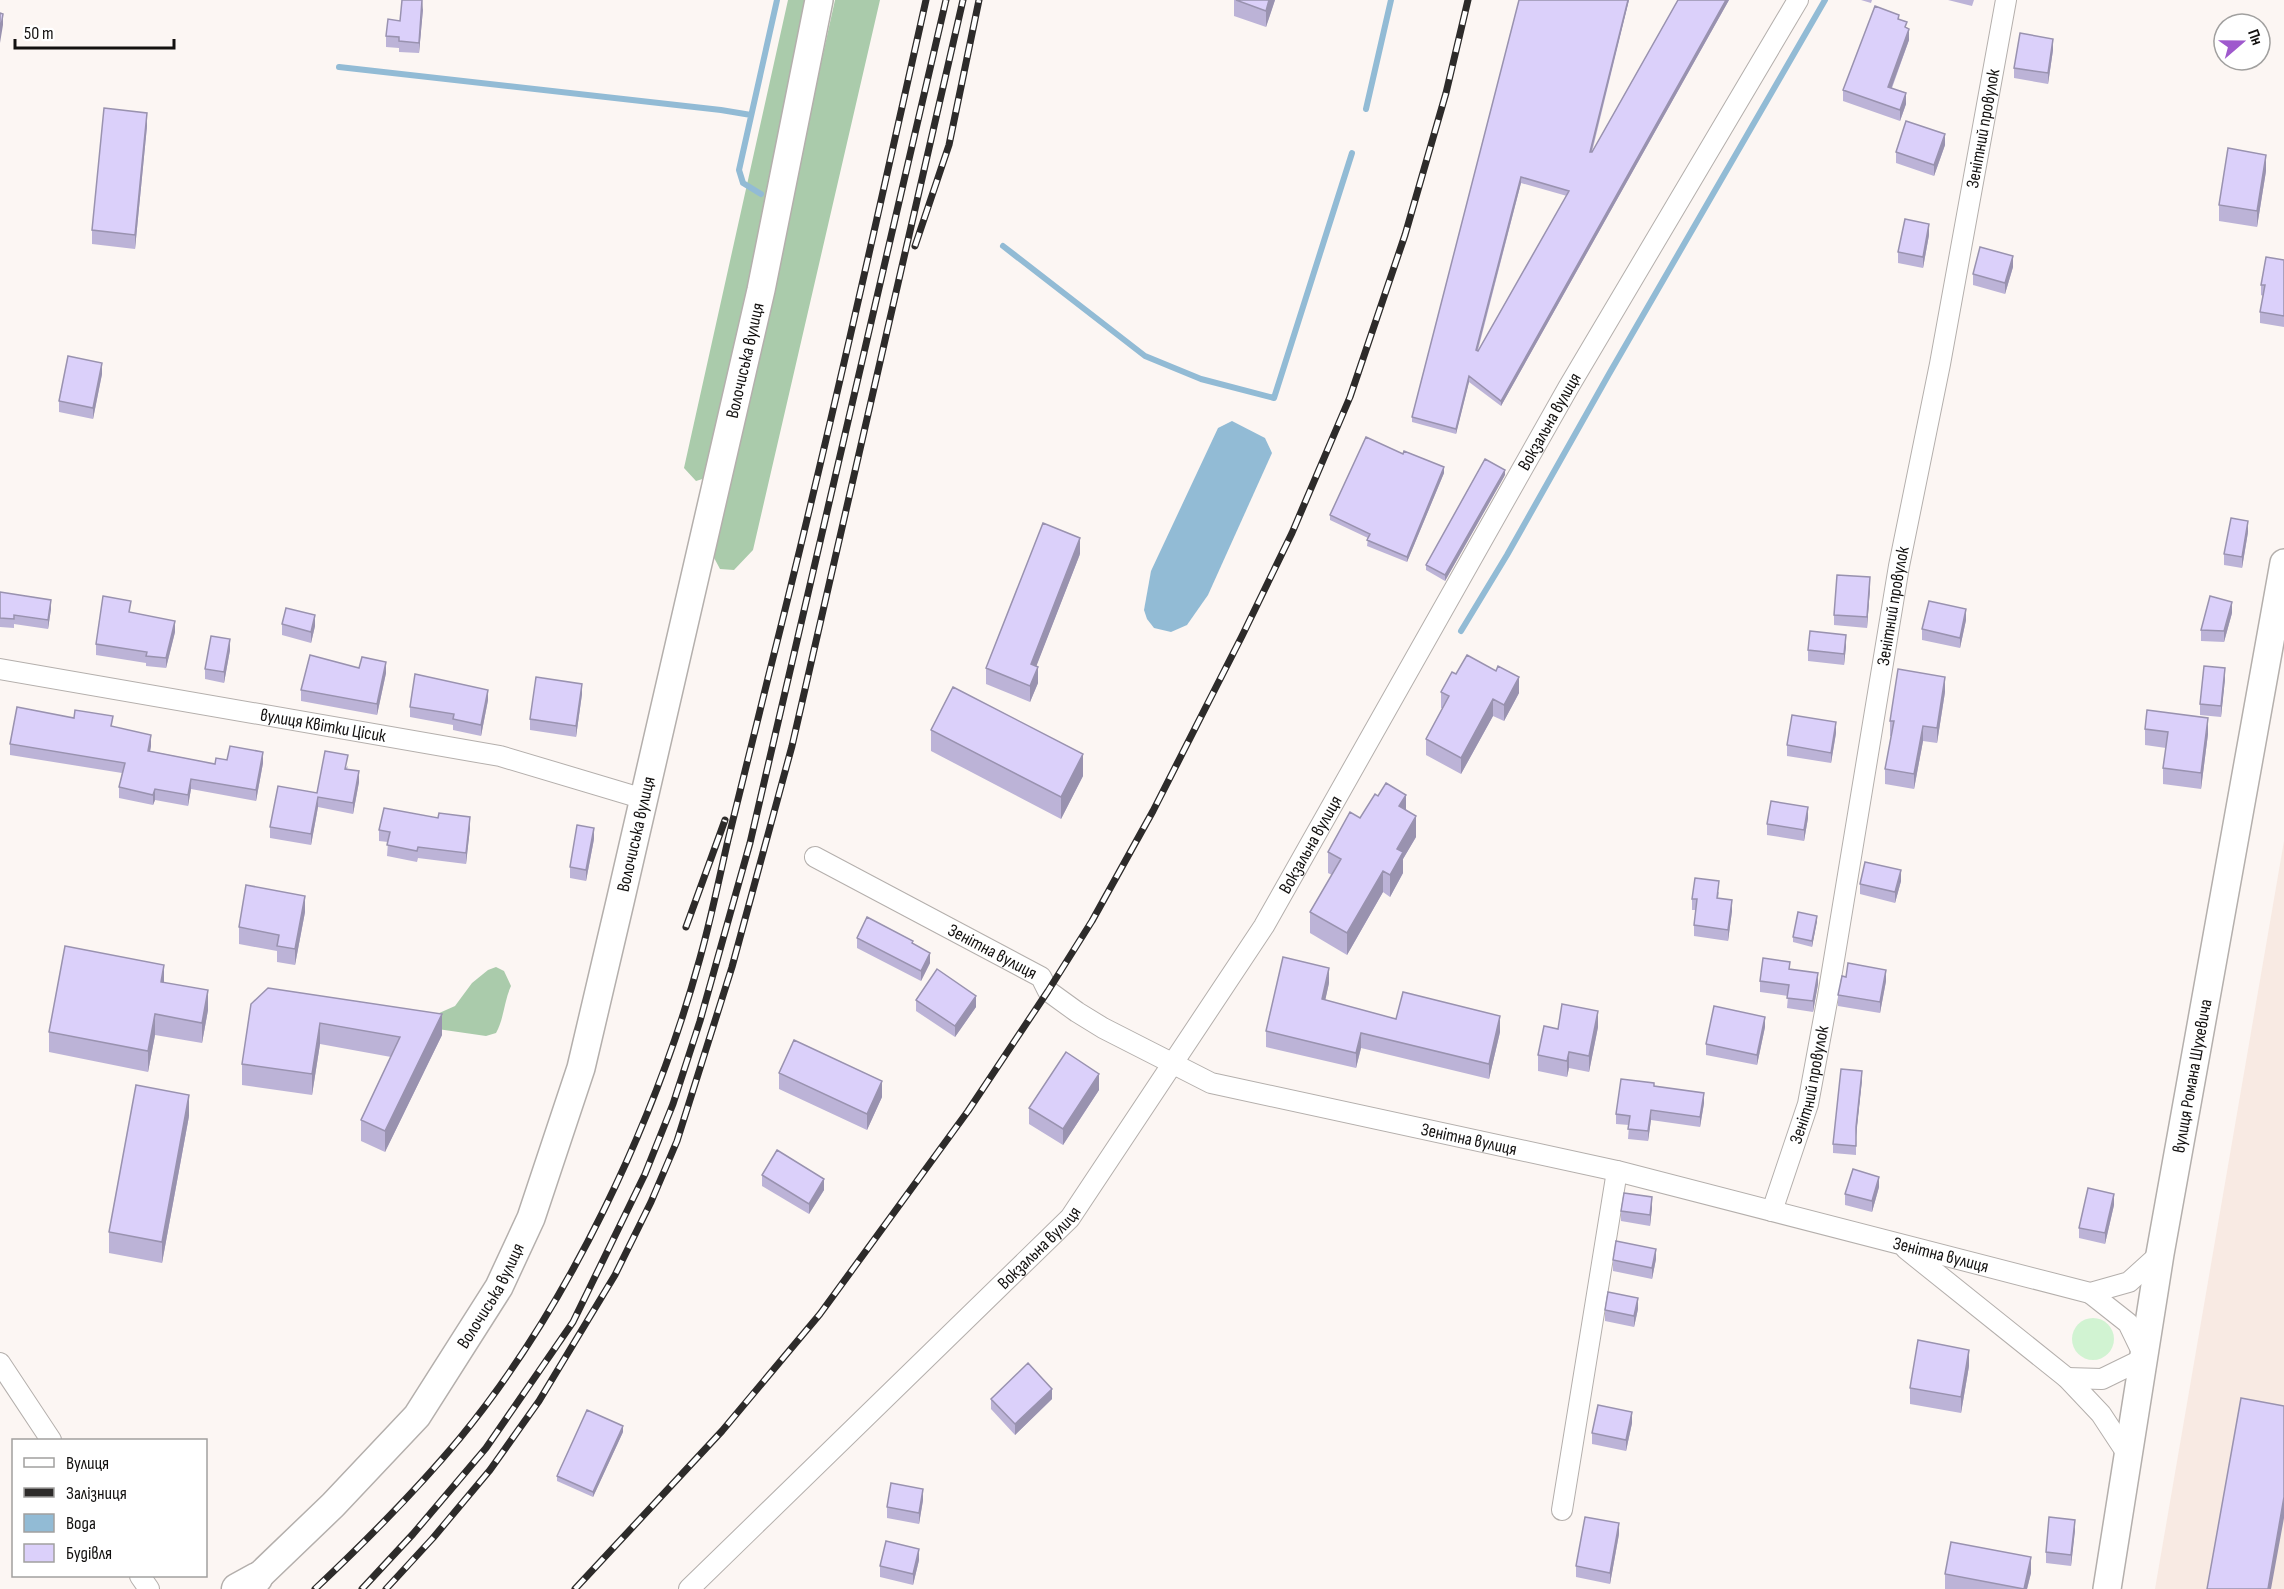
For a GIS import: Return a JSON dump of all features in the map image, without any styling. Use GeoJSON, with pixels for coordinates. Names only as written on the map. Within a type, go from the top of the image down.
{"type":"FeatureCollection","features":[{"type":"Feature","properties":{"kind":"main road","name":"Волочиська вулиця"},"geometry":{"type":"LineString","coordinates":[[246,1585],[333,1505],[417,1416],[500,1287],[531,1218],[581,1068],[759,301],[819,0]]}},
{"type":"Feature","properties":{"kind":"main road","name":"вулиця Романа Шухевича"},"geometry":{"type":"LineString","coordinates":[[2107,1589],[2160,1254],[2284,562]]}},
{"type":"Feature","properties":{"kind":"street","name":"Вокзальна вулиця"},"geometry":{"type":"LineString","coordinates":[[689,1589],[1070,1218],[1264,926],[1568,388],[1798,0]]}},
{"type":"Feature","properties":{"kind":"street","name":"Зенітний провулок"},"geometry":{"type":"LineString","coordinates":[[1772,1211],[1808,1104],[1899,566],[1941,364],[2006,0]]}},
{"type":"Feature","properties":{"kind":"street","name":"вулиця Квітки Цісик"},"geometry":{"type":"LineString","coordinates":[[0,669],[500,756],[644,799]]}},
{"type":"Feature","properties":{"kind":"street","name":"Зенітна вулиця"},"geometry":{"type":"LineString","coordinates":[[815,857],[1041,977],[1048,991],[1077,1012],[1172,1065],[1211,1083],[1617,1171],[2090,1293]]}},
{"type":"Feature","properties":{"kind":"street"},"geometry":{"type":"LineString","coordinates":[[1562,1510],[1617,1171]]}},
{"type":"Feature","properties":{"kind":"street"},"geometry":{"type":"LineString","coordinates":[[1899,1244],[2067,1378],[2101,1414],[2128,1455]]}},
{"type":"Feature","properties":{"kind":"street"},"geometry":{"type":"LineString","coordinates":[[2090,1293],[2129,1282],[2160,1254]]}},
{"type":"Feature","properties":{"kind":"street"},"geometry":{"type":"LineString","coordinates":[[2067,1378],[2102,1379],[2145,1358],[2128,1323],[2090,1293]]}},
{"type":"Feature","properties":{"kind":"street"},"geometry":{"type":"LineString","coordinates":[[0,1363],[50,1439]]}},
{"type":"Feature","properties":{"kind":"shaded area"},"geometry":{"type":"Polygon","coordinates":[[[2284,841],[2284,1589],[2155,1589],[2284,841]]]}},
{"type":"Feature","properties":{"kind":"green space"},"geometry":{"type":"Polygon","coordinates":[[[788,0],[810,0],[712,476],[696,481],[684,468],[788,0]]]}},
{"type":"Feature","properties":{"kind":"green space"},"geometry":{"type":"Polygon","coordinates":[[[835,0],[880,0],[753,550],[734,570],[720,569],[712,554],[835,0]]]}},
{"type":"Feature","properties":{"kind":"green space"},"geometry":{"type":"Polygon","coordinates":[[[496,967],[504,971],[511,986],[496,1033],[486,1036],[285,1007],[437,1014],[455,1006],[472,983],[488,970],[496,967]]]}},
{"type":"Feature","properties":{"kind":"green space"},"geometry":{"type":"Polygon","coordinates":[[[2093,1318],[2108,1324],[2114,1339],[2108,1354],[2093,1360],[2078,1354],[2072,1339],[2078,1324],[2093,1318]]]}},
{"type":"Feature","properties":{"kind":"water"},"geometry":{"type":"Polygon","coordinates":[[[1232,421],[1265,438],[1272,453],[1208,595],[1187,625],[1171,632],[1154,628],[1144,610],[1151,571],[1218,428],[1232,421]]]}},
{"type":"Feature","properties":{"kind":"building"},"geometry":{"type":"Polygon","coordinates":[[[402,0],[422,0],[419,43],[399,41],[399,37],[386,36],[388,19],[400,21],[402,0]]]}},
{"type":"Feature","properties":{"kind":"building"},"geometry":{"type":"Polygon","coordinates":[[[1236,0],[1269,0],[1266,11],[1236,0]]]}},
{"type":"Feature","properties":{"kind":"building"},"geometry":{"type":"Polygon","coordinates":[[[1519,0],[1628,0],[1590,152],[1592,152],[1678,0],[1726,0],[1501,401],[1469,376],[1456,429],[1412,417],[1519,0]],[[1521,177],[1476,350],[1478,351],[1569,191],[1521,177]]]}},
{"type":"Feature","properties":{"kind":"building"},"geometry":{"type":"Polygon","coordinates":[[[1875,6],[1899,15],[1898,19],[1907,22],[1905,27],[1909,29],[1888,87],[1906,93],[1900,110],[1843,90],[1875,6]]]}},
{"type":"Feature","properties":{"kind":"building"},"geometry":{"type":"Polygon","coordinates":[[[0,13],[3,14],[0,32],[0,13]]]}},
{"type":"Feature","properties":{"kind":"building"},"geometry":{"type":"Polygon","coordinates":[[[2020,33],[2053,39],[2048,73],[2014,68],[2020,33]]]}},
{"type":"Feature","properties":{"kind":"building"},"geometry":{"type":"Polygon","coordinates":[[[104,108],[147,113],[135,235],[92,230],[104,108]]]}},
{"type":"Feature","properties":{"kind":"building"},"geometry":{"type":"Polygon","coordinates":[[[1906,121],[1945,134],[1934,165],[1896,152],[1906,121]]]}},
{"type":"Feature","properties":{"kind":"building"},"geometry":{"type":"Polygon","coordinates":[[[2228,148],[2266,155],[2257,211],[2219,205],[2228,148]]]}},
{"type":"Feature","properties":{"kind":"building"},"geometry":{"type":"Polygon","coordinates":[[[1905,219],[1929,224],[1923,257],[1898,252],[1905,219]]]}},
{"type":"Feature","properties":{"kind":"building"},"geometry":{"type":"Polygon","coordinates":[[[1980,247],[2013,256],[2005,283],[1973,274],[1980,247]]]}},
{"type":"Feature","properties":{"kind":"building"},"geometry":{"type":"Polygon","coordinates":[[[2266,257],[2284,260],[2284,316],[2260,312],[2265,285],[2261,285],[2266,257]]]}},
{"type":"Feature","properties":{"kind":"building"},"geometry":{"type":"Polygon","coordinates":[[[68,356],[102,363],[93,408],[59,401],[68,356]]]}},
{"type":"Feature","properties":{"kind":"building"},"geometry":{"type":"Polygon","coordinates":[[[1366,437],[1403,454],[1404,451],[1444,467],[1407,557],[1367,540],[1370,534],[1330,515],[1366,437]]]}},
{"type":"Feature","properties":{"kind":"building"},"geometry":{"type":"Polygon","coordinates":[[[1485,459],[1505,470],[1445,575],[1426,565],[1485,459]]]}},
{"type":"Feature","properties":{"kind":"building"},"geometry":{"type":"Polygon","coordinates":[[[2231,518],[2248,521],[2242,557],[2224,554],[2231,518]]]}},
{"type":"Feature","properties":{"kind":"building"},"geometry":{"type":"Polygon","coordinates":[[[1043,523],[1080,538],[1031,664],[1038,667],[1030,686],[986,668],[1043,523]]]}},
{"type":"Feature","properties":{"kind":"building"},"geometry":{"type":"Polygon","coordinates":[[[1837,575],[1870,577],[1867,617],[1834,615],[1837,575]]]}},
{"type":"Feature","properties":{"kind":"building"},"geometry":{"type":"Polygon","coordinates":[[[0,592],[51,600],[48,620],[14,615],[14,619],[0,618],[0,592]]]}},
{"type":"Feature","properties":{"kind":"building"},"geometry":{"type":"Polygon","coordinates":[[[103,596],[131,601],[129,612],[175,621],[166,658],[146,656],[147,652],[96,644],[103,596]]]}},
{"type":"Feature","properties":{"kind":"building"},"geometry":{"type":"Polygon","coordinates":[[[2210,596],[2232,602],[2224,631],[2201,630],[2210,596]]]}},
{"type":"Feature","properties":{"kind":"building"},"geometry":{"type":"Polygon","coordinates":[[[1929,601],[1966,609],[1960,638],[1922,629],[1929,601]]]}},
{"type":"Feature","properties":{"kind":"building"},"geometry":{"type":"Polygon","coordinates":[[[286,608],[315,615],[311,632],[282,624],[286,608]]]}},
{"type":"Feature","properties":{"kind":"building"},"geometry":{"type":"Polygon","coordinates":[[[1810,631],[1846,635],[1844,654],[1808,650],[1810,631]]]}},
{"type":"Feature","properties":{"kind":"building"},"geometry":{"type":"Polygon","coordinates":[[[211,636],[230,639],[224,672],[205,669],[211,636]]]}},
{"type":"Feature","properties":{"kind":"building"},"geometry":{"type":"Polygon","coordinates":[[[310,655],[359,668],[362,657],[386,662],[377,704],[301,690],[310,655]]]}},
{"type":"Feature","properties":{"kind":"building"},"geometry":{"type":"Polygon","coordinates":[[[1467,655],[1496,671],[1498,666],[1519,677],[1504,705],[1493,699],[1461,758],[1426,739],[1449,696],[1441,692],[1452,672],[1456,674],[1467,655]]]}},
{"type":"Feature","properties":{"kind":"building"},"geometry":{"type":"Polygon","coordinates":[[[2204,666],[2225,668],[2221,706],[2200,704],[2204,666]]]}},
{"type":"Feature","properties":{"kind":"building"},"geometry":{"type":"Polygon","coordinates":[[[1898,669],[1945,677],[1937,728],[1923,726],[1914,774],[1885,769],[1894,721],[1890,721],[1898,669]]]}},
{"type":"Feature","properties":{"kind":"building"},"geometry":{"type":"Polygon","coordinates":[[[415,674],[488,690],[481,725],[453,719],[454,714],[410,707],[415,674]]]}},
{"type":"Feature","properties":{"kind":"building"},"geometry":{"type":"Polygon","coordinates":[[[536,677],[582,684],[576,726],[530,719],[536,677]]]}},
{"type":"Feature","properties":{"kind":"building"},"geometry":{"type":"Polygon","coordinates":[[[953,687],[1083,754],[1061,797],[931,730],[953,687]]]}},
{"type":"Feature","properties":{"kind":"building"},"geometry":{"type":"Polygon","coordinates":[[[17,707],[74,718],[75,710],[113,716],[111,726],[151,735],[148,751],[215,764],[216,758],[227,760],[230,746],[263,752],[256,790],[191,779],[188,795],[155,789],[153,795],[119,787],[125,763],[10,744],[17,707]]]}},
{"type":"Feature","properties":{"kind":"building"},"geometry":{"type":"Polygon","coordinates":[[[2147,710],[2208,718],[2201,773],[2163,768],[2168,732],[2145,729],[2147,710]]]}},
{"type":"Feature","properties":{"kind":"building"},"geometry":{"type":"Polygon","coordinates":[[[1792,715],[1836,722],[1831,753],[1787,745],[1792,715]]]}},
{"type":"Feature","properties":{"kind":"building"},"geometry":{"type":"Polygon","coordinates":[[[325,751],[348,755],[345,769],[359,771],[353,803],[318,797],[311,834],[270,827],[278,786],[317,793],[325,751]]]}},
{"type":"Feature","properties":{"kind":"building"},"geometry":{"type":"Polygon","coordinates":[[[1386,783],[1406,795],[1399,806],[1416,816],[1397,849],[1403,852],[1390,875],[1383,871],[1347,933],[1310,912],[1341,859],[1328,852],[1350,812],[1360,818],[1375,794],[1378,796],[1386,783]]]}},
{"type":"Feature","properties":{"kind":"building"},"geometry":{"type":"Polygon","coordinates":[[[1771,801],[1808,807],[1804,830],[1767,824],[1771,801]]]}},
{"type":"Feature","properties":{"kind":"building"},"geometry":{"type":"Polygon","coordinates":[[[384,808],[438,818],[439,813],[470,817],[466,853],[418,847],[417,851],[387,845],[390,832],[379,830],[384,808]]]}},
{"type":"Feature","properties":{"kind":"building"},"geometry":{"type":"Polygon","coordinates":[[[577,825],[594,828],[586,870],[570,867],[577,825]]]}},
{"type":"Feature","properties":{"kind":"building"},"geometry":{"type":"Polygon","coordinates":[[[1865,862],[1901,870],[1895,892],[1860,884],[1865,862]]]}},
{"type":"Feature","properties":{"kind":"building"},"geometry":{"type":"Polygon","coordinates":[[[1695,878],[1719,881],[1717,898],[1732,900],[1728,930],[1694,925],[1697,899],[1692,899],[1695,878]]]}},
{"type":"Feature","properties":{"kind":"building"},"geometry":{"type":"Polygon","coordinates":[[[246,885],[305,896],[295,949],[277,946],[279,935],[239,927],[246,885]]]}},
{"type":"Feature","properties":{"kind":"building"},"geometry":{"type":"Polygon","coordinates":[[[1798,912],[1817,916],[1812,941],[1793,937],[1798,912]]]}},
{"type":"Feature","properties":{"kind":"building"},"geometry":{"type":"Polygon","coordinates":[[[867,917],[913,941],[912,943],[930,953],[921,971],[857,938],[867,917]]]}},
{"type":"Feature","properties":{"kind":"building"},"geometry":{"type":"Polygon","coordinates":[[[65,946],[164,965],[161,982],[208,990],[202,1023],[155,1014],[148,1051],[49,1032],[65,946]]]}},
{"type":"Feature","properties":{"kind":"building"},"geometry":{"type":"Polygon","coordinates":[[[1283,957],[1329,968],[1322,999],[1396,1019],[1403,992],[1500,1016],[1489,1064],[1361,1033],[1356,1053],[1266,1031],[1283,957]]]}},
{"type":"Feature","properties":{"kind":"building"},"geometry":{"type":"Polygon","coordinates":[[[1763,958],[1790,962],[1789,969],[1818,973],[1813,1001],[1787,998],[1789,985],[1760,981],[1763,958]]]}},
{"type":"Feature","properties":{"kind":"building"},"geometry":{"type":"Polygon","coordinates":[[[1848,963],[1886,970],[1880,1002],[1838,995],[1842,976],[1846,977],[1848,963]]]}},
{"type":"Feature","properties":{"kind":"building"},"geometry":{"type":"Polygon","coordinates":[[[937,969],[976,996],[955,1026],[916,1000],[937,969]]]}},
{"type":"Feature","properties":{"kind":"building"},"geometry":{"type":"Polygon","coordinates":[[[268,988],[442,1014],[385,1131],[361,1120],[400,1037],[320,1023],[312,1074],[242,1064],[251,1004],[268,988]]]}},
{"type":"Feature","properties":{"kind":"building"},"geometry":{"type":"Polygon","coordinates":[[[1562,1004],[1598,1011],[1589,1056],[1569,1052],[1567,1061],[1538,1055],[1544,1026],[1558,1029],[1562,1004]]]}},
{"type":"Feature","properties":{"kind":"building"},"geometry":{"type":"Polygon","coordinates":[[[1714,1006],[1765,1017],[1757,1055],[1706,1044],[1714,1006]]]}},
{"type":"Feature","properties":{"kind":"building"},"geometry":{"type":"Polygon","coordinates":[[[794,1040],[882,1081],[867,1114],[779,1073],[794,1040]]]}},
{"type":"Feature","properties":{"kind":"building"},"geometry":{"type":"Polygon","coordinates":[[[1066,1052],[1099,1074],[1063,1129],[1029,1108],[1066,1052]]]}},
{"type":"Feature","properties":{"kind":"building"},"geometry":{"type":"Polygon","coordinates":[[[1841,1069],[1862,1071],[1856,1146],[1833,1144],[1841,1069]]]}},
{"type":"Feature","properties":{"kind":"building"},"geometry":{"type":"Polygon","coordinates":[[[1621,1079],[1704,1093],[1700,1117],[1651,1110],[1648,1131],[1628,1129],[1630,1116],[1616,1114],[1621,1079]]]}},
{"type":"Feature","properties":{"kind":"building"},"geometry":{"type":"Polygon","coordinates":[[[136,1085],[189,1095],[162,1242],[109,1232],[136,1085]]]}},
{"type":"Feature","properties":{"kind":"building"},"geometry":{"type":"Polygon","coordinates":[[[777,1150],[824,1179],[809,1204],[762,1175],[777,1150]]]}},
{"type":"Feature","properties":{"kind":"building"},"geometry":{"type":"Polygon","coordinates":[[[1853,1169],[1879,1177],[1872,1201],[1845,1194],[1853,1169]]]}},
{"type":"Feature","properties":{"kind":"building"},"geometry":{"type":"Polygon","coordinates":[[[2088,1188],[2114,1194],[2105,1233],[2079,1228],[2088,1188]]]}},
{"type":"Feature","properties":{"kind":"building"},"geometry":{"type":"Polygon","coordinates":[[[1624,1193],[1652,1197],[1650,1215],[1621,1211],[1624,1193]]]}},
{"type":"Feature","properties":{"kind":"building"},"geometry":{"type":"Polygon","coordinates":[[[1616,1241],[1656,1249],[1652,1268],[1613,1260],[1616,1241]]]}},
{"type":"Feature","properties":{"kind":"building"},"geometry":{"type":"Polygon","coordinates":[[[1608,1292],[1638,1298],[1634,1316],[1605,1310],[1608,1292]]]}},
{"type":"Feature","properties":{"kind":"building"},"geometry":{"type":"Polygon","coordinates":[[[1918,1340],[1969,1350],[1961,1397],[1910,1388],[1918,1340]]]}},
{"type":"Feature","properties":{"kind":"building"},"geometry":{"type":"Polygon","coordinates":[[[1028,1363],[1052,1389],[1015,1424],[991,1399],[1028,1363]]]}},
{"type":"Feature","properties":{"kind":"building"},"geometry":{"type":"Polygon","coordinates":[[[2241,1398],[2284,1406],[2284,1497],[2268,1589],[2207,1589],[2241,1398]]]}},
{"type":"Feature","properties":{"kind":"building"},"geometry":{"type":"Polygon","coordinates":[[[1598,1405],[1632,1412],[1626,1440],[1592,1433],[1598,1405]]]}},
{"type":"Feature","properties":{"kind":"building"},"geometry":{"type":"Polygon","coordinates":[[[587,1410],[623,1426],[593,1492],[557,1476],[587,1410]]]}},
{"type":"Feature","properties":{"kind":"building"},"geometry":{"type":"Polygon","coordinates":[[[891,1483],[923,1489],[919,1513],[887,1507],[891,1483]]]}},
{"type":"Feature","properties":{"kind":"building"},"geometry":{"type":"Polygon","coordinates":[[[1585,1517],[1619,1523],[1610,1573],[1576,1566],[1585,1517]]]}},
{"type":"Feature","properties":{"kind":"building"},"geometry":{"type":"Polygon","coordinates":[[[2049,1517],[2075,1520],[2071,1555],[2046,1552],[2049,1517]]]}},
{"type":"Feature","properties":{"kind":"building"},"geometry":{"type":"Polygon","coordinates":[[[886,1541],[919,1549],[913,1574],[880,1566],[886,1541]]]}},
{"type":"Feature","properties":{"kind":"building"},"geometry":{"type":"Polygon","coordinates":[[[1951,1542],[2031,1557],[2024,1589],[1945,1574],[1951,1542]]]}},
{"type":"Feature","properties":{"kind":"waterway"},"geometry":{"type":"LineString","coordinates":[[761,194],[743,183],[739,170],[777,0]]}},
{"type":"Feature","properties":{"kind":"waterway"},"geometry":{"type":"LineString","coordinates":[[1366,109],[1391,0]]}},
{"type":"Feature","properties":{"kind":"waterway"},"geometry":{"type":"LineString","coordinates":[[1461,631],[1507,555],[1825,0]]}},
{"type":"Feature","properties":{"kind":"waterway"},"geometry":{"type":"LineString","coordinates":[[339,67],[751,115]]}},
{"type":"Feature","properties":{"kind":"waterway"},"geometry":{"type":"LineString","coordinates":[[1003,246],[1145,356],[1201,379],[1274,398],[1352,153]]}},
{"type":"Feature","properties":{"kind":"railway"},"geometry":{"type":"LineString","coordinates":[[315,1589],[426,1478],[460,1438],[537,1331],[572,1272],[604,1210],[659,1084],[708,929],[831,420],[926,0]]}},
{"type":"Feature","properties":{"kind":"railway"},"geometry":{"type":"LineString","coordinates":[[362,1589],[413,1534],[486,1448],[573,1322],[645,1174],[673,1104],[700,1021],[750,843],[946,0]]}},
{"type":"Feature","properties":{"kind":"railway"},"geometry":{"type":"LineString","coordinates":[[386,1589],[433,1538],[490,1470],[539,1401],[615,1275],[651,1202],[677,1141],[732,967],[792,746],[963,0]]}},
{"type":"Feature","properties":{"kind":"railway"},"geometry":{"type":"LineString","coordinates":[[915,246],[949,145],[979,0]]}},
{"type":"Feature","properties":{"kind":"railway"},"geometry":{"type":"LineString","coordinates":[[575,1589],[722,1431],[820,1314],[968,1111],[1092,921],[1153,811],[1242,636],[1292,533],[1350,397],[1405,235],[1446,93],[1468,0]]}},
{"type":"Feature","properties":{"kind":"railway"},"geometry":{"type":"LineString","coordinates":[[686,927],[725,820]]}}]}
